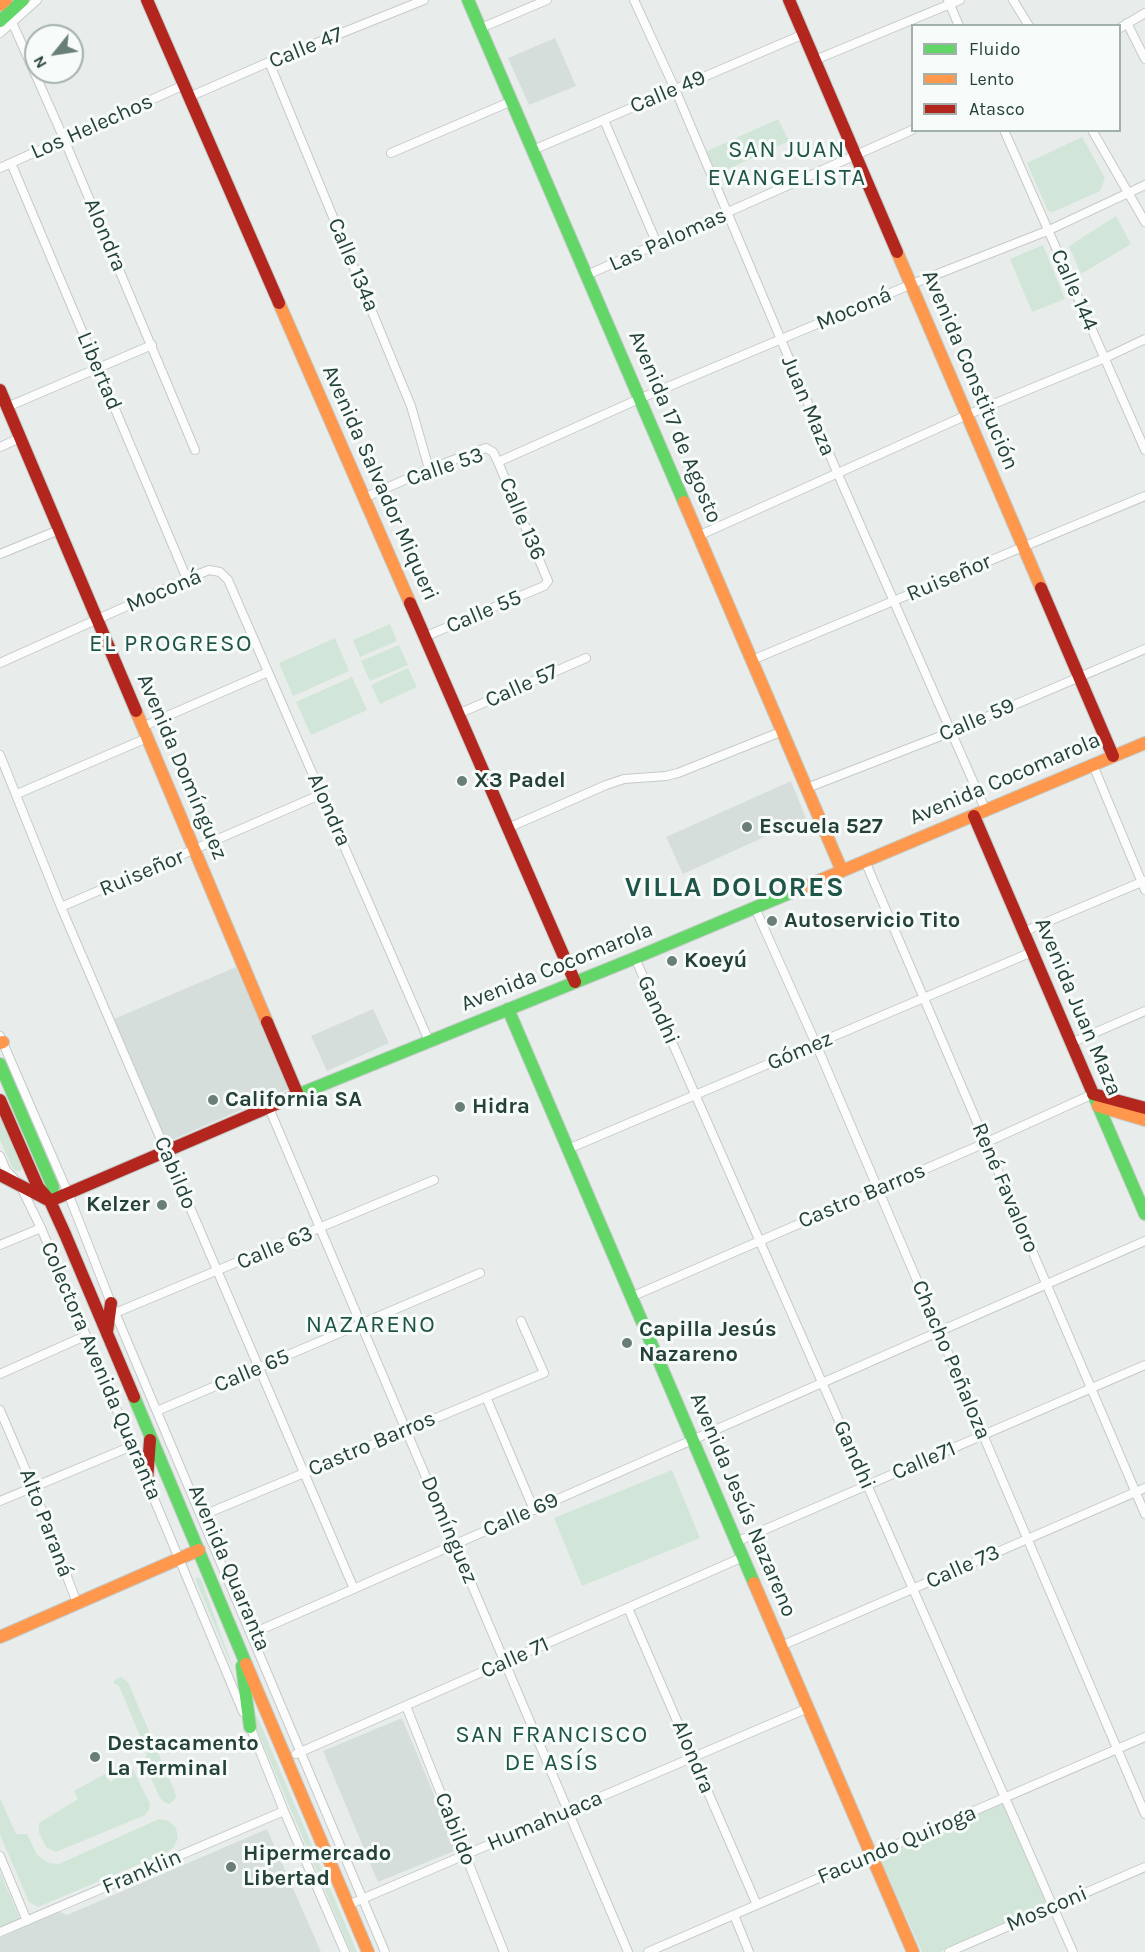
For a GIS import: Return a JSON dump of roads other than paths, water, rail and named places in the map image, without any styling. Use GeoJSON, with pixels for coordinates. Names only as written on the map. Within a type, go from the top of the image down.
{"type":"FeatureCollection","features":[{"type":"Feature","properties":{"kind":"main road"},"geometry":{"type":"LineString","coordinates":[[0,5],[6,0]]}},
{"type":"Feature","properties":{"kind":"main road"},"geometry":{"type":"LineString","coordinates":[[6,22],[23,0]]}},
{"type":"Feature","properties":{"kind":"main road","name":"Avenida Salvador Miqueri"},"geometry":{"type":"LineString","coordinates":[[147,0],[575,982]]}},
{"type":"Feature","properties":{"kind":"main road","name":"Avenida 17 de Agosto"},"geometry":{"type":"LineString","coordinates":[[468,0],[842,871]]}},
{"type":"Feature","properties":{"kind":"main road","name":"Avenida Constitución"},"geometry":{"type":"LineString","coordinates":[[789,0],[1113,756]]}},
{"type":"Feature","properties":{"kind":"main road","name":"Avenida Domínguez"},"geometry":{"type":"LineString","coordinates":[[0,390],[298,1095]]}},
{"type":"Feature","properties":{"kind":"main road","name":"Avenida Cocomarola"},"geometry":{"type":"LineString","coordinates":[[50,1201],[298,1095],[635,958],[1145,743]]}},
{"type":"Feature","properties":{"kind":"main road","name":"Avenida Juan Maza"},"geometry":{"type":"LineString","coordinates":[[974,816],[1145,1214]]}},
{"type":"Feature","properties":{"kind":"main road","name":"Avenida Jesús Nazareno"},"geometry":{"type":"LineString","coordinates":[[508,1009],[913,1952]]}},
{"type":"Feature","properties":{"kind":"main road","name":"Avenida Quaranta"},"geometry":{"type":"LineString","coordinates":[[0,1064],[53,1187],[50,1201]]}},
{"type":"Feature","properties":{"kind":"main road","name":"Avenida Quaranta"},"geometry":{"type":"LineString","coordinates":[[0,1100],[38,1187],[50,1201],[200,1550],[368,1952]]}},
{"type":"Feature","properties":{"kind":"main road"},"geometry":{"type":"LineString","coordinates":[[1095,1100],[1145,1108]]}},
{"type":"Feature","properties":{"kind":"main road"},"geometry":{"type":"LineString","coordinates":[[1095,1100],[1145,1120]]}},
{"type":"Feature","properties":{"kind":"main road"},"geometry":{"type":"LineString","coordinates":[[0,1175],[50,1201]]}},
{"type":"Feature","properties":{"kind":"main road"},"geometry":{"type":"LineString","coordinates":[[107,1335],[113,1308]]}},
{"type":"Feature","properties":{"kind":"main road"},"geometry":{"type":"LineString","coordinates":[[147,1481],[151,1437]]}},
{"type":"Feature","properties":{"kind":"main road"},"geometry":{"type":"LineString","coordinates":[[0,1637],[213,1545]]}},
{"type":"Feature","properties":{"kind":"main road"},"geometry":{"type":"LineString","coordinates":[[240,1648],[250,1727]]}},
{"type":"Feature","properties":{"kind":"street"},"geometry":{"type":"LineString","coordinates":[[0,33],[6,22],[37,0]]}},
{"type":"Feature","properties":{"kind":"street","name":"Calle 47"},"geometry":{"type":"LineString","coordinates":[[186,91],[269,62],[424,0]]}},
{"type":"Feature","properties":{"kind":"street"},"geometry":{"type":"LineString","coordinates":[[481,28],[547,0]]}},
{"type":"Feature","properties":{"kind":"street","name":"Juan Maza"},"geometry":{"type":"LineString","coordinates":[[634,0],[675,89],[780,340],[986,811]]}},
{"type":"Feature","properties":{"kind":"street"},"geometry":{"type":"LineString","coordinates":[[815,60],[949,2],[960,0]]}},
{"type":"Feature","properties":{"kind":"street"},"geometry":{"type":"LineString","coordinates":[[1013,0],[1028,24]]}},
{"type":"Feature","properties":{"kind":"street"},"geometry":{"type":"LineString","coordinates":[[949,2],[958,24]]}},
{"type":"Feature","properties":{"kind":"street"},"geometry":{"type":"LineString","coordinates":[[1145,14],[1123,26],[1145,59]]}},
{"type":"Feature","properties":{"kind":"street","name":"Alondra"},"geometry":{"type":"LineString","coordinates":[[6,22],[64,139],[195,450]]}},
{"type":"Feature","properties":{"kind":"street","name":"Calle 49"},"geometry":{"type":"LineString","coordinates":[[533,150],[804,34]]}},
{"type":"Feature","properties":{"kind":"street","name":"Calle 134a"},"geometry":{"type":"LineString","coordinates":[[269,62],[411,406],[429,469]]}},
{"type":"Feature","properties":{"kind":"street","name":"Los Helechos"},"geometry":{"type":"LineString","coordinates":[[0,168],[64,139],[186,91]]}},
{"type":"Feature","properties":{"kind":"street"},"geometry":{"type":"LineString","coordinates":[[391,153],[512,101]]}},
{"type":"Feature","properties":{"kind":"street"},"geometry":{"type":"LineString","coordinates":[[604,120],[657,244]]}},
{"type":"Feature","properties":{"kind":"street","name":"Las Palomas"},"geometry":{"type":"LineString","coordinates":[[587,275],[911,130]]}},
{"type":"Feature","properties":{"kind":"street","name":"Calle 144"},"geometry":{"type":"LineString","coordinates":[[1005,132],[1145,450]]}},
{"type":"Feature","properties":{"kind":"street"},"geometry":{"type":"LineString","coordinates":[[1093,132],[1145,222]]}},
{"type":"Feature","properties":{"kind":"street","name":"Libertad"},"geometry":{"type":"LineString","coordinates":[[11,163],[187,579]]}},
{"type":"Feature","properties":{"kind":"street","name":"Moconá"},"geometry":{"type":"LineString","coordinates":[[498,462],[639,399],[912,284],[1047,231],[1145,186]]}},
{"type":"Feature","properties":{"kind":"street"},"geometry":{"type":"LineString","coordinates":[[699,536],[837,472],[1145,339]]}},
{"type":"Feature","properties":{"kind":"street"},"geometry":{"type":"LineString","coordinates":[[7,407],[152,345]]}},
{"type":"Feature","properties":{"kind":"street"},"geometry":{"type":"LineString","coordinates":[[0,447],[21,438]]}},
{"type":"Feature","properties":{"kind":"street","name":"Calle 53"},"geometry":{"type":"LineString","coordinates":[[363,498],[429,469],[486,448],[493,452]]}},
{"type":"Feature","properties":{"kind":"street","name":"Calle 136"},"geometry":{"type":"LineString","coordinates":[[493,452],[548,580],[544,586]]}},
{"type":"Feature","properties":{"kind":"street","name":"Ruiseñor"},"geometry":{"type":"LineString","coordinates":[[752,660],[1145,496]]}},
{"type":"Feature","properties":{"kind":"street"},"geometry":{"type":"LineString","coordinates":[[0,554],[59,530]]}},
{"type":"Feature","properties":{"kind":"street","name":"Moconá"},"geometry":{"type":"LineString","coordinates":[[0,663],[209,570],[220,572],[228,580]]}},
{"type":"Feature","properties":{"kind":"street","name":"Alondra"},"geometry":{"type":"LineString","coordinates":[[228,580],[429,1041]]}},
{"type":"Feature","properties":{"kind":"street","name":"Calle 55"},"geometry":{"type":"LineString","coordinates":[[424,637],[544,586]]}},
{"type":"Feature","properties":{"kind":"street","name":"Calle 59"},"geometry":{"type":"LineString","coordinates":[[807,788],[951,732],[1145,649]]}},
{"type":"Feature","properties":{"kind":"street","name":"Calle 57"},"geometry":{"type":"LineString","coordinates":[[458,714],[586,658]]}},
{"type":"Feature","properties":{"kind":"street"},"geometry":{"type":"LineString","coordinates":[[17,794],[268,672]]}},
{"type":"Feature","properties":{"kind":"street"},"geometry":{"type":"LineString","coordinates":[[508,828],[606,784],[624,779],[678,773],[783,731]]}},
{"type":"Feature","properties":{"kind":"street","name":"Cabildo"},"geometry":{"type":"LineString","coordinates":[[0,755],[62,907],[354,1589]]}},
{"type":"Feature","properties":{"kind":"street"},"geometry":{"type":"LineString","coordinates":[[1023,932],[1144,884],[1093,765]]}},
{"type":"Feature","properties":{"kind":"street","name":"Ruiseñor"},"geometry":{"type":"LineString","coordinates":[[62,907],[322,794]]}},
{"type":"Feature","properties":{"kind":"street","name":"René Favaloro"},"geometry":{"type":"LineString","coordinates":[[865,861],[1145,1514]]}},
{"type":"Feature","properties":{"kind":"street","name":"Chacho Peñaloza"},"geometry":{"type":"LineString","coordinates":[[755,908],[816,1044],[876,1190],[939,1331],[1145,1814]]}},
{"type":"Feature","properties":{"kind":"street","name":"Gómez"},"geometry":{"type":"LineString","coordinates":[[568,1149],[1032,952]]}},
{"type":"Feature","properties":{"kind":"street","name":"Gandhi"},"geometry":{"type":"LineString","coordinates":[[635,958],[1073,1952]]}},
{"type":"Feature","properties":{"kind":"street"},"geometry":{"type":"LineString","coordinates":[[1071,1043],[1145,1011]]}},
{"type":"Feature","properties":{"kind":"street"},"geometry":{"type":"LineString","coordinates":[[1,1040],[68,1193],[113,1308],[385,1952]]}},
{"type":"Feature","properties":{"kind":"street","name":"Castro Barros"},"geometry":{"type":"LineString","coordinates":[[631,1297],[985,1143],[1095,1100]]}},
{"type":"Feature","properties":{"kind":"street","name":"Domínguez"},"geometry":{"type":"LineString","coordinates":[[269,1108],[628,1952]]}},
{"type":"Feature","properties":{"kind":"street","name":"Colectora Avenida Quaranta"},"geometry":{"type":"LineString","coordinates":[[0,1156],[6,1170],[20,1185],[41,1228],[284,1811]]}},
{"type":"Feature","properties":{"kind":"street","name":"Calle 63"},"geometry":{"type":"LineString","coordinates":[[113,1308],[218,1272],[434,1180]]}},
{"type":"Feature","properties":{"kind":"street"},"geometry":{"type":"LineString","coordinates":[[0,1245],[41,1228]]}},
{"type":"Feature","properties":{"kind":"street","name":"Calle 69"},"geometry":{"type":"LineString","coordinates":[[251,1634],[1145,1241]]}},
{"type":"Feature","properties":{"kind":"street","name":"Calle 65"},"geometry":{"type":"LineString","coordinates":[[157,1411],[480,1273]]}},
{"type":"Feature","properties":{"kind":"street","name":"Castro Barros"},"geometry":{"type":"LineString","coordinates":[[201,1516],[544,1373],[521,1321]]}},
{"type":"Feature","properties":{"kind":"street"},"geometry":{"type":"LineString","coordinates":[[0,1374],[85,1336]]}},
{"type":"Feature","properties":{"kind":"street","name":"Calle71"},"geometry":{"type":"LineString","coordinates":[[736,1542],[1145,1365]]}},
{"type":"Feature","properties":{"kind":"street"},"geometry":{"type":"LineString","coordinates":[[486,1397],[534,1510]]}},
{"type":"Feature","properties":{"kind":"street","name":"Alto Paraná"},"geometry":{"type":"LineString","coordinates":[[0,1410],[33,1487],[77,1604]]}},
{"type":"Feature","properties":{"kind":"street"},"geometry":{"type":"LineString","coordinates":[[0,1501],[132,1446]]}},
{"type":"Feature","properties":{"kind":"street","name":"Calle 73"},"geometry":{"type":"LineString","coordinates":[[782,1646],[1145,1488]]}},
{"type":"Feature","properties":{"kind":"street","name":"Calle 71"},"geometry":{"type":"LineString","coordinates":[[287,1757],[743,1557]]}},
{"type":"Feature","properties":{"kind":"street","name":"Alondra"},"geometry":{"type":"LineString","coordinates":[[628,1608],[757,1905]]}},
{"type":"Feature","properties":{"kind":"street","name":"Cabildo"},"geometry":{"type":"LineString","coordinates":[[406,1706],[504,1952]]}},
{"type":"Feature","properties":{"kind":"street","name":"Humahuaca"},"geometry":{"type":"LineString","coordinates":[[348,1905],[808,1708]]}},
{"type":"Feature","properties":{"kind":"street","name":"Facundo Quiroga"},"geometry":{"type":"LineString","coordinates":[[648,1952],[1145,1737]]}},
{"type":"Feature","properties":{"kind":"street"},"geometry":{"type":"LineString","coordinates":[[284,1811],[345,1952]]}},
{"type":"Feature","properties":{"kind":"street","name":"Franklin"},"geometry":{"type":"LineString","coordinates":[[0,1932],[284,1811]]}},
{"type":"Feature","properties":{"kind":"street"},"geometry":{"type":"LineString","coordinates":[[0,1856],[27,1921]]}},
{"type":"Feature","properties":{"kind":"street","name":"Mosconi"},"geometry":{"type":"LineString","coordinates":[[948,1952],[1145,1867]]}},
{"type":"Feature","properties":{"kind":"street"},"geometry":{"type":"LineString","coordinates":[[734,1915],[749,1952]]}},
{"type":"Feature","properties":{"kind":"place","name":"X3 Padel"},"geometry":{"type":"Point","coordinates":[462,781]}},
{"type":"Feature","properties":{"kind":"place","name":"Escuela 527"},"geometry":{"type":"Point","coordinates":[747,827]}},
{"type":"Feature","properties":{"kind":"place","name":"Autoservicio Tito"},"geometry":{"type":"Point","coordinates":[772,921]}},
{"type":"Feature","properties":{"kind":"place","name":"Koeyú"},"geometry":{"type":"Point","coordinates":[672,961]}},
{"type":"Feature","properties":{"kind":"place","name":"California SA"},"geometry":{"type":"Point","coordinates":[213,1100]}},
{"type":"Feature","properties":{"kind":"place","name":"Hidra"},"geometry":{"type":"Point","coordinates":[460,1107]}},
{"type":"Feature","properties":{"kind":"place","name":"Kelzer"},"geometry":{"type":"Point","coordinates":[162,1205]}},
{"type":"Feature","properties":{"kind":"place","name":"Capilla Jesús Nazareno"},"geometry":{"type":"Point","coordinates":[627,1343]}},
{"type":"Feature","properties":{"kind":"place","name":"Destacamento La Terminal"},"geometry":{"type":"Point","coordinates":[95,1757]}},
{"type":"Feature","properties":{"kind":"place","name":"Hipermercado Libertad"},"geometry":{"type":"Point","coordinates":[231,1867]}},
{"type":"Feature","properties":{"kind":"district","name":"SAN JUAN EVANGELISTA"},"geometry":{"type":"Point","coordinates":[787,164]}},
{"type":"Feature","properties":{"kind":"district","name":"EL PROGRESO"},"geometry":{"type":"Point","coordinates":[171,644]}},
{"type":"Feature","properties":{"kind":"district","name":"VILLA DOLORES"},"geometry":{"type":"Point","coordinates":[735,888]}},
{"type":"Feature","properties":{"kind":"district","name":"NAZARENO"},"geometry":{"type":"Point","coordinates":[371,1325]}},
{"type":"Feature","properties":{"kind":"district","name":"SAN FRANCISCO DE ASÍS"},"geometry":{"type":"Point","coordinates":[552,1749]}}]}
